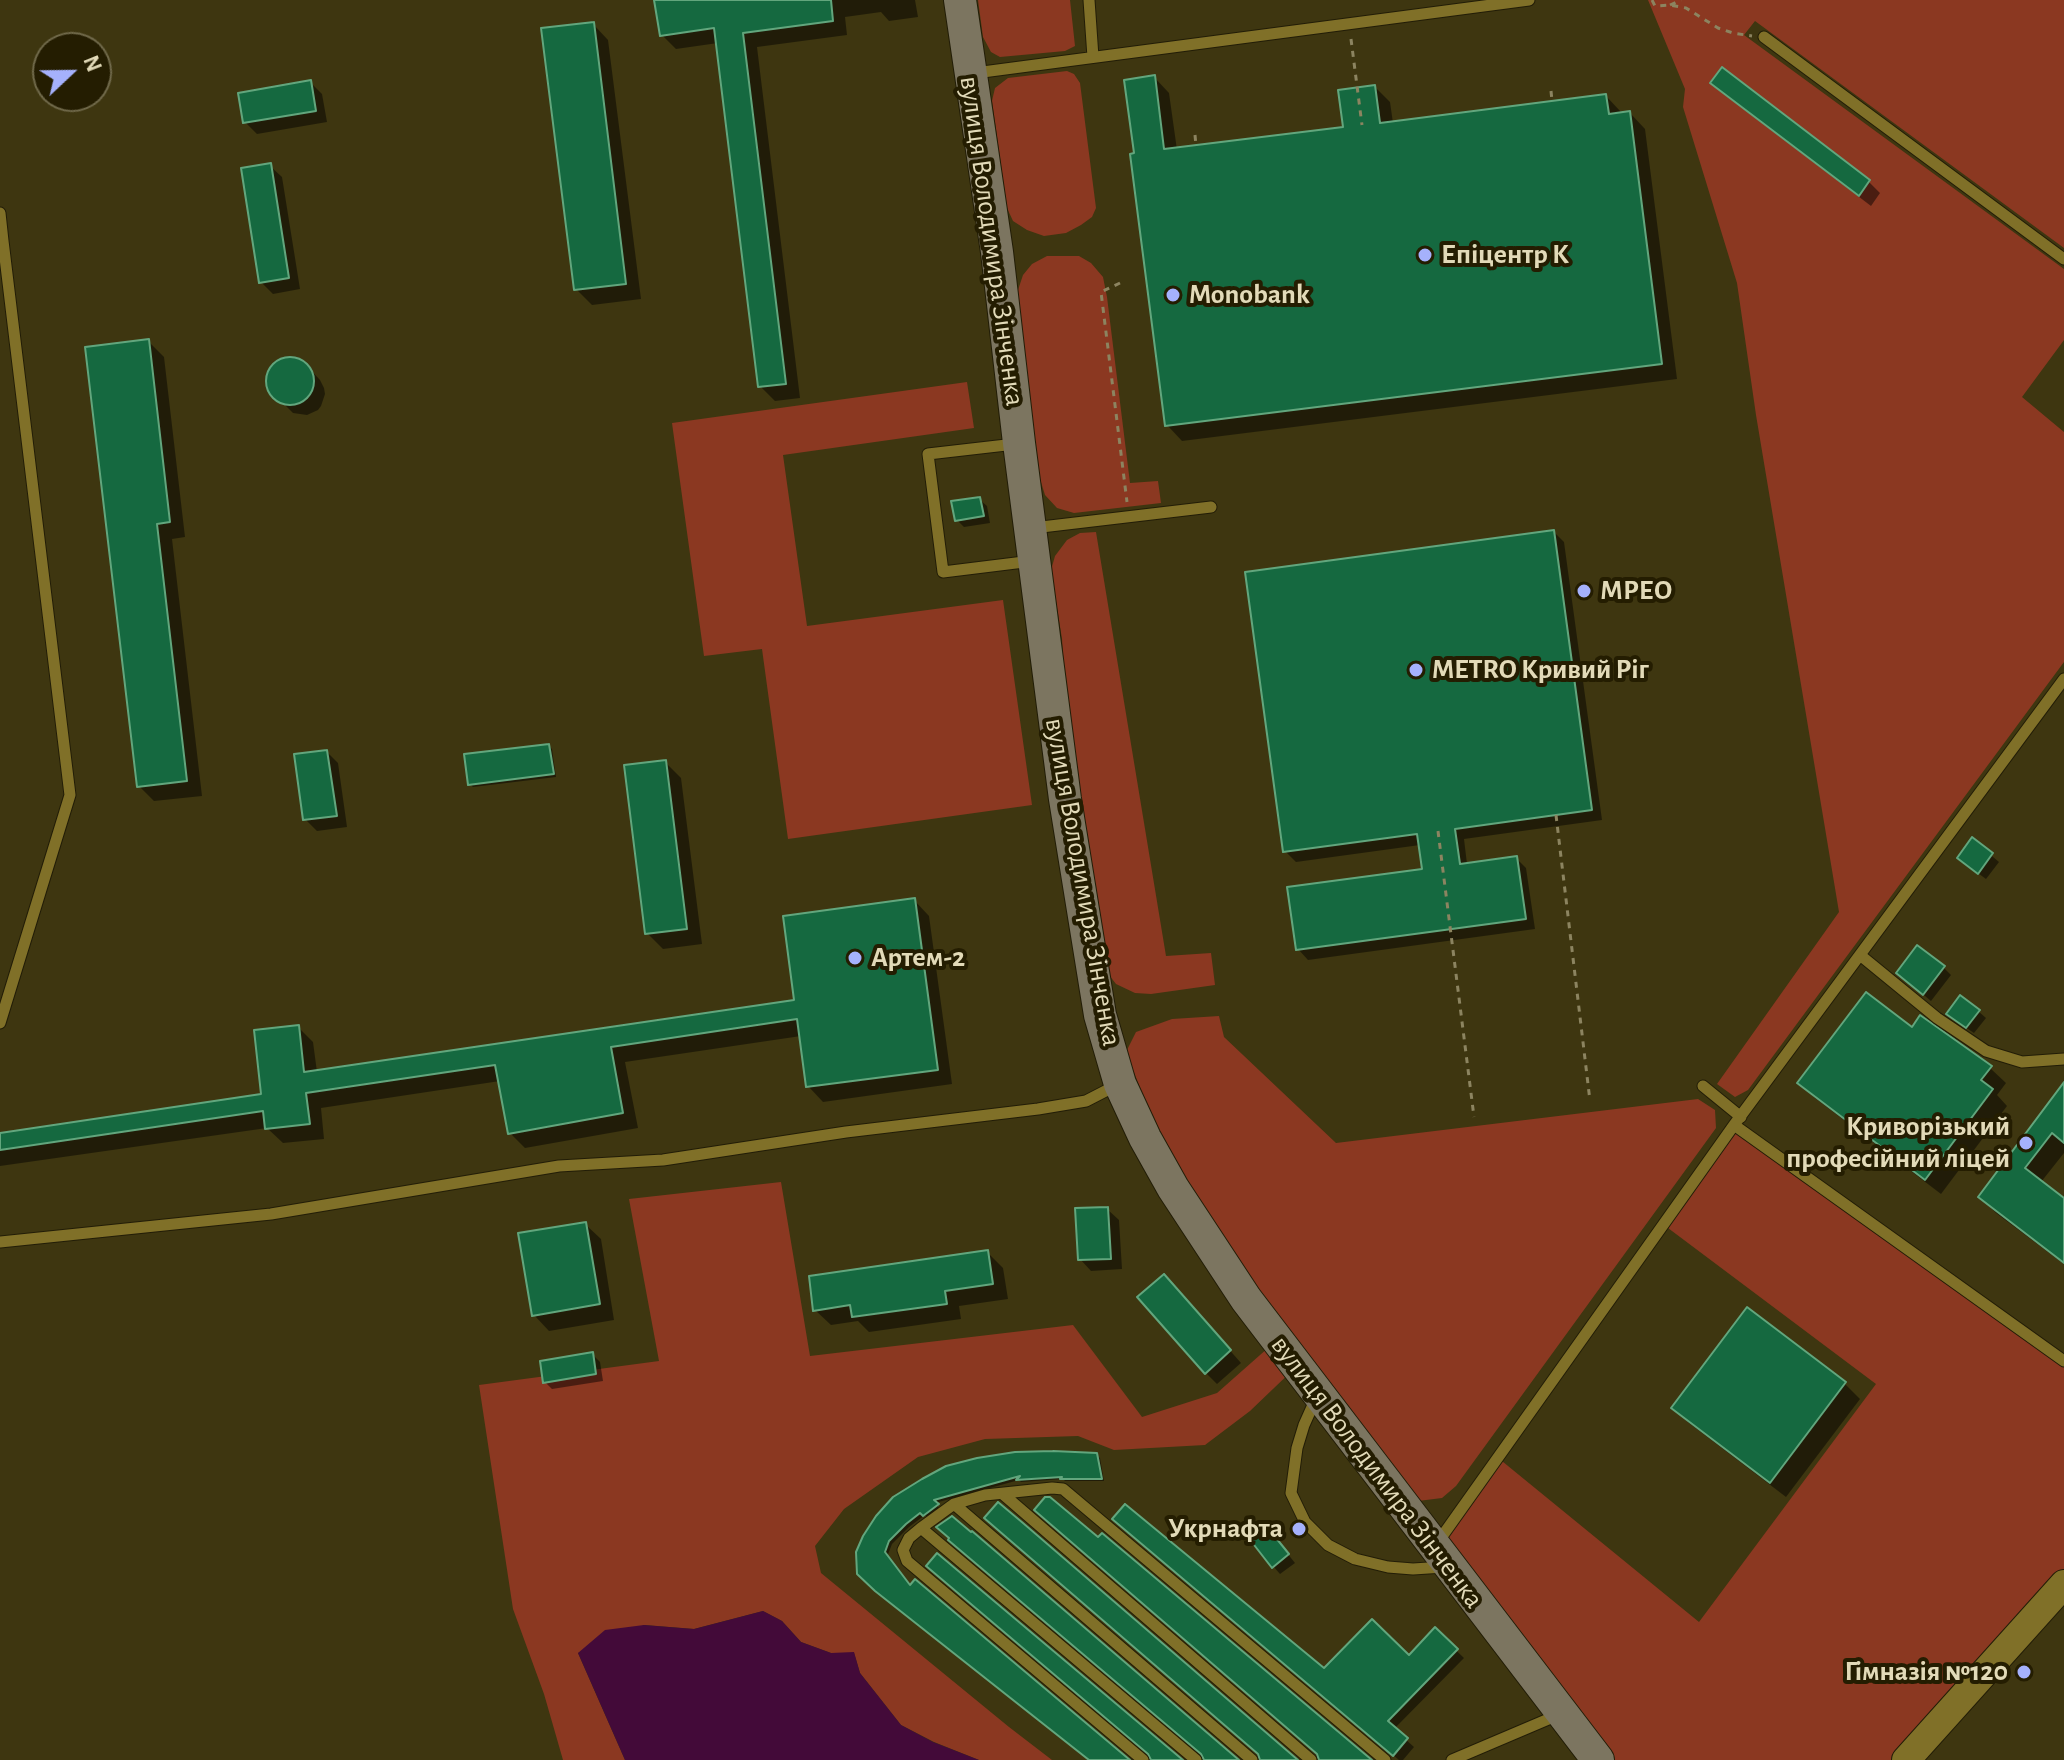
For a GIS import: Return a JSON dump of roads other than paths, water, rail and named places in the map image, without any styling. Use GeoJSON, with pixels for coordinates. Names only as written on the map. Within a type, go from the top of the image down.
{"type":"FeatureCollection","features":[{"type":"Feature","properties":{"kind":"main road","name":"вулиця Володимира Зінченка"},"geometry":{"type":"LineString","coordinates":[[960,0],[997,252],[1065,799],[1100,1015],[1120,1084],[1173,1188],[1246,1299],[1598,1760]]}},
{"type":"Feature","properties":{"kind":"street"},"geometry":{"type":"LineString","coordinates":[[1906,1760],[2064,1584]]}},
{"type":"Feature","properties":{"kind":"lane"},"geometry":{"type":"LineString","coordinates":[[1089,0],[1093,57]]}},
{"type":"Feature","properties":{"kind":"lane"},"geometry":{"type":"LineString","coordinates":[[970,74],[1529,0]]}},
{"type":"Feature","properties":{"kind":"lane"},"geometry":{"type":"LineString","coordinates":[[1764,37],[2064,259]]}},
{"type":"Feature","properties":{"kind":"lane"},"geometry":{"type":"LineString","coordinates":[[0,213],[70,795],[0,1023]]}},
{"type":"Feature","properties":{"kind":"lane"},"geometry":{"type":"LineString","coordinates":[[1019,443],[928,454],[943,572],[1034,561]]}},
{"type":"Feature","properties":{"kind":"lane"},"geometry":{"type":"LineString","coordinates":[[1030,528],[1211,507]]}},
{"type":"Feature","properties":{"kind":"lane"},"geometry":{"type":"LineString","coordinates":[[1318,1393],[1304,1425],[1294,1463],[1291,1493],[1305,1522],[1328,1545],[1355,1559],[1413,1569],[1442,1556],[1738,1121],[2064,679]]}},
{"type":"Feature","properties":{"kind":"lane"},"geometry":{"type":"LineString","coordinates":[[1860,955],[1937,1018],[1986,1051],[2022,1062],[2064,1059]]}},
{"type":"Feature","properties":{"kind":"lane"},"geometry":{"type":"LineString","coordinates":[[0,1242],[271,1214],[559,1166],[663,1160],[846,1132],[1038,1109],[1086,1101],[1120,1084]]}},
{"type":"Feature","properties":{"kind":"lane"},"geometry":{"type":"LineString","coordinates":[[1703,1086],[1738,1121],[2064,1361]]}},
{"type":"Feature","properties":{"kind":"lane"},"geometry":{"type":"LineString","coordinates":[[1143,1760],[907,1561],[903,1550],[909,1538],[954,1504],[985,1495],[1063,1489],[1385,1760]]}},
{"type":"Feature","properties":{"kind":"lane"},"geometry":{"type":"LineString","coordinates":[[1004,1495],[1311,1760]]}},
{"type":"Feature","properties":{"kind":"lane"},"geometry":{"type":"LineString","coordinates":[[954,1504],[1252,1760]]}},
{"type":"Feature","properties":{"kind":"lane"},"geometry":{"type":"LineString","coordinates":[[921,1528],[1196,1760]]}},
{"type":"Feature","properties":{"kind":"lane"},"geometry":{"type":"LineString","coordinates":[[1452,1760],[1562,1713]]}},
{"type":"Feature","properties":{"kind":"place","name":"Епіцентр К"},"geometry":{"type":"Point","coordinates":[1425,255]}},
{"type":"Feature","properties":{"kind":"place","name":"Monobank"},"geometry":{"type":"Point","coordinates":[1173,295]}},
{"type":"Feature","properties":{"kind":"place","name":"МРЕО"},"geometry":{"type":"Point","coordinates":[1584,591]}},
{"type":"Feature","properties":{"kind":"place","name":"METRO Кривий Ріг"},"geometry":{"type":"Point","coordinates":[1416,670]}},
{"type":"Feature","properties":{"kind":"place","name":"Артем-2"},"geometry":{"type":"Point","coordinates":[855,958]}},
{"type":"Feature","properties":{"kind":"place","name":"Криворізький професійний ліцей"},"geometry":{"type":"Point","coordinates":[2026,1143]}},
{"type":"Feature","properties":{"kind":"place","name":"Укрнафта"},"geometry":{"type":"Point","coordinates":[1299,1529]}},
{"type":"Feature","properties":{"kind":"place","name":"Гімназія №120"},"geometry":{"type":"Point","coordinates":[2024,1672]}}]}
